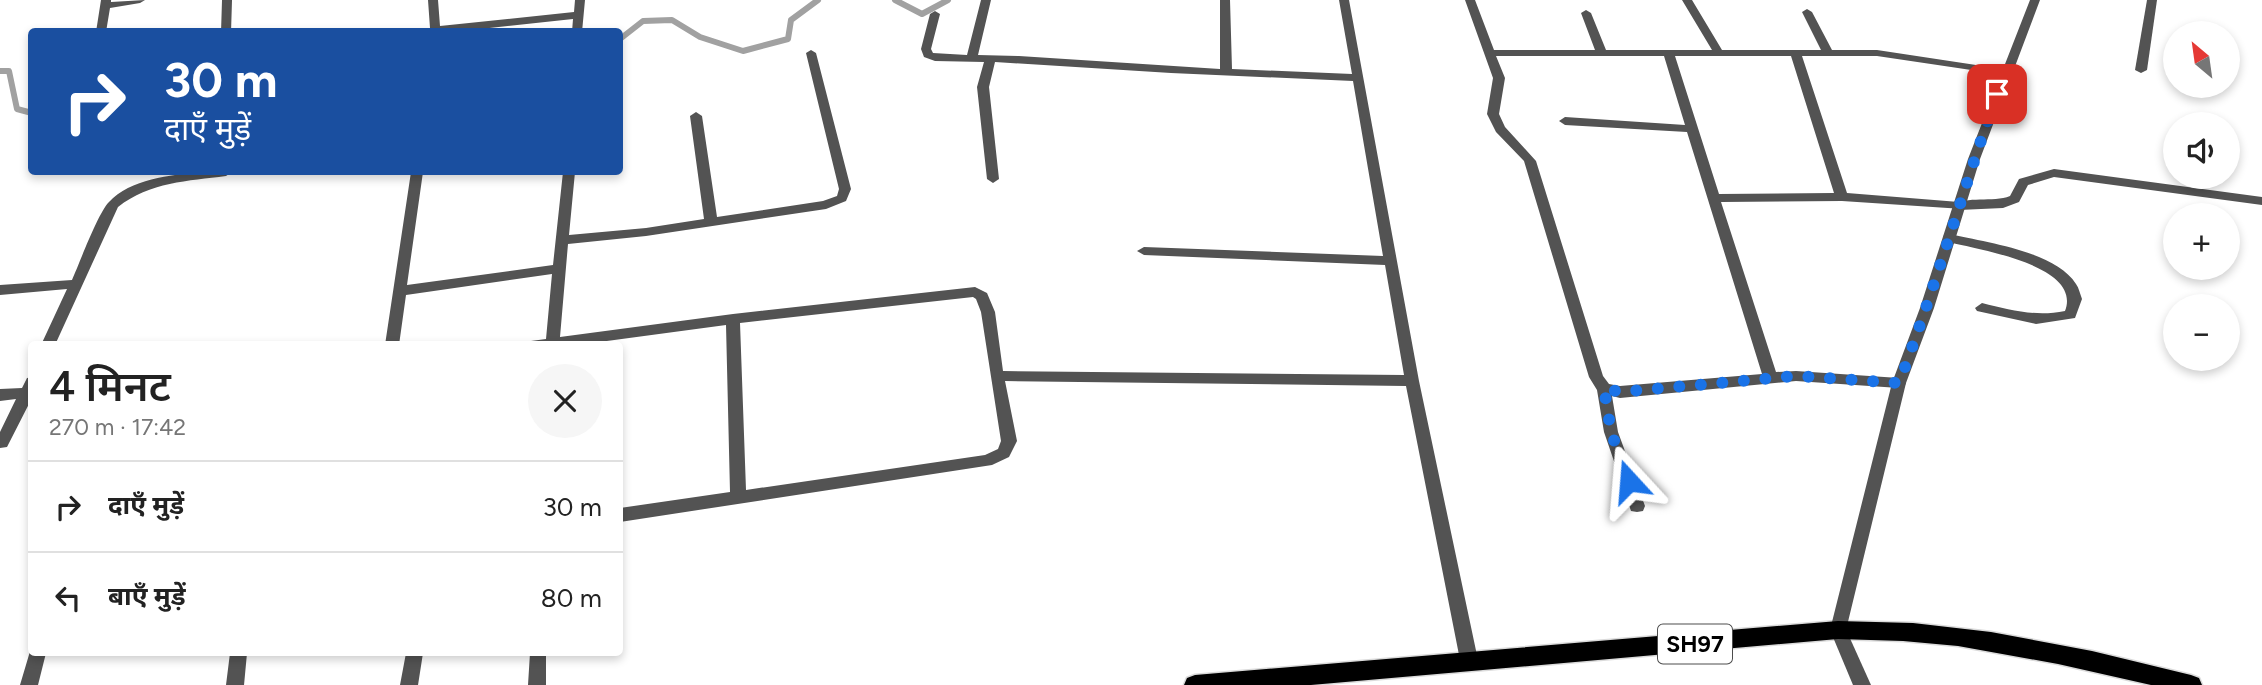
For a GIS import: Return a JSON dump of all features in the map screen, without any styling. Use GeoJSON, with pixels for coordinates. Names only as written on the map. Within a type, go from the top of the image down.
{"type":"FeatureCollection","features":[{"type":"Feature","properties":{"kind":"main road","name":"SH97"},"geometry":{"type":"LineString","coordinates":[[1195,685],[1838,630],[1922,633],[2005,643],[2105,663],[2191,685]]}},
{"type":"Feature","properties":{"kind":"street"},"geometry":{"type":"LineString","coordinates":[[102,28],[106,3],[141,0]]}},
{"type":"Feature","properties":{"kind":"street"},"geometry":{"type":"LineString","coordinates":[[226,0],[226,28]]}},
{"type":"Feature","properties":{"kind":"street"},"geometry":{"type":"LineString","coordinates":[[433,0],[435,28]]}},
{"type":"Feature","properties":{"kind":"street"},"geometry":{"type":"LineString","coordinates":[[576,28],[580,0]]}},
{"type":"Feature","properties":{"kind":"street"},"geometry":{"type":"LineString","coordinates":[[972,58],[986,0]]}},
{"type":"Feature","properties":{"kind":"street"},"geometry":{"type":"LineString","coordinates":[[1225,0],[1226,72]]}},
{"type":"Feature","properties":{"kind":"street"},"geometry":{"type":"LineString","coordinates":[[1345,0],[1412,381],[1469,660]]}},
{"type":"Feature","properties":{"kind":"street"},"geometry":{"type":"LineString","coordinates":[[1470,0],[1499,78],[1499,90],[1492,108],[1497,126],[1522,148],[1531,161],[1596,377],[1604,388],[1611,432],[1637,506]]}},
{"type":"Feature","properties":{"kind":"street"},"geometry":{"type":"LineString","coordinates":[[1687,0],[1719,53]]}},
{"type":"Feature","properties":{"kind":"street"},"geometry":{"type":"LineString","coordinates":[[1862,685],[1838,630],[1899,383],[1927,308],[2005,72],[2035,0]]}},
{"type":"Feature","properties":{"kind":"street"},"geometry":{"type":"LineString","coordinates":[[2141,70],[2152,0]]}},
{"type":"Feature","properties":{"kind":"street"},"geometry":{"type":"LineString","coordinates":[[1807,12],[1828,53]]}},
{"type":"Feature","properties":{"kind":"street"},"geometry":{"type":"LineString","coordinates":[[1586,13],[1602,52]]}},
{"type":"Feature","properties":{"kind":"street"},"geometry":{"type":"LineString","coordinates":[[934,14],[926,49],[928,55],[936,58],[990,58],[1357,78]]}},
{"type":"Feature","properties":{"kind":"street"},"geometry":{"type":"LineString","coordinates":[[445,28],[578,15]]}},
{"type":"Feature","properties":{"kind":"street"},"geometry":{"type":"LineString","coordinates":[[1668,52],[1771,379]]}},
{"type":"Feature","properties":{"kind":"street"},"geometry":{"type":"LineString","coordinates":[[562,240],[646,232],[826,205],[842,198],[845,189],[811,53]]}},
{"type":"Feature","properties":{"kind":"street"},"geometry":{"type":"LineString","coordinates":[[1489,53],[1898,54],[2005,72]]}},
{"type":"Feature","properties":{"kind":"street"},"geometry":{"type":"LineString","coordinates":[[1795,53],[1842,197]]}},
{"type":"Feature","properties":{"kind":"street"},"geometry":{"type":"LineString","coordinates":[[990,58],[983,87],[993,179]]}},
{"type":"Feature","properties":{"kind":"street"},"geometry":{"type":"LineString","coordinates":[[696,116],[711,222]]}},
{"type":"Feature","properties":{"kind":"street"},"geometry":{"type":"LineString","coordinates":[[1565,121],[1692,129]]}},
{"type":"Feature","properties":{"kind":"street"},"geometry":{"type":"LineString","coordinates":[[1715,198],[1842,197],[1959,206],[2003,204],[2015,199],[2023,183],[2054,173],[2262,201]]}},
{"type":"Feature","properties":{"kind":"street"},"geometry":{"type":"LineString","coordinates":[[50,341],[113,205],[124,194],[144,186],[208,175]]}},
{"type":"Feature","properties":{"kind":"street"},"geometry":{"type":"LineString","coordinates":[[393,341],[417,175]]}},
{"type":"Feature","properties":{"kind":"street"},"geometry":{"type":"LineString","coordinates":[[553,341],[569,175]]}},
{"type":"Feature","properties":{"kind":"street"},"geometry":{"type":"LineString","coordinates":[[1949,238],[2037,261],[2056,273],[2070,287],[2075,300],[2070,315],[2033,321],[1982,309]]}},
{"type":"Feature","properties":{"kind":"street"},"geometry":{"type":"LineString","coordinates":[[1144,251],[1391,261]]}},
{"type":"Feature","properties":{"kind":"street"},"geometry":{"type":"LineString","coordinates":[[401,291],[561,268]]}},
{"type":"Feature","properties":{"kind":"street"},"geometry":{"type":"LineString","coordinates":[[0,290],[75,284]]}},
{"type":"Feature","properties":{"kind":"street"},"geometry":{"type":"LineString","coordinates":[[575,341],[733,319],[975,292],[982,296],[988,312],[1009,441],[1004,453],[987,461],[623,515]]}},
{"type":"Feature","properties":{"kind":"street"},"geometry":{"type":"LineString","coordinates":[[733,319],[738,498]]}},
{"type":"Feature","properties":{"kind":"street"},"geometry":{"type":"LineString","coordinates":[[997,376],[1412,381]]}},
{"type":"Feature","properties":{"kind":"street"},"geometry":{"type":"LineString","coordinates":[[1604,388],[1620,392],[1771,379],[1842,377],[1899,383]]}},
{"type":"Feature","properties":{"kind":"street"},"geometry":{"type":"LineString","coordinates":[[0,395],[28,388]]}},
{"type":"Feature","properties":{"kind":"street"},"geometry":{"type":"LineString","coordinates":[[2,443],[28,390]]}},
{"type":"Feature","properties":{"kind":"street"},"geometry":{"type":"LineString","coordinates":[[30,685],[36,656]]}},
{"type":"Feature","properties":{"kind":"street"},"geometry":{"type":"LineString","coordinates":[[235,685],[238,656]]}},
{"type":"Feature","properties":{"kind":"street"},"geometry":{"type":"LineString","coordinates":[[409,685],[414,656]]}},
{"type":"Feature","properties":{"kind":"street"},"geometry":{"type":"LineString","coordinates":[[537,685],[538,656]]}},
{"type":"Feature","properties":{"kind":"waterway"},"geometry":{"type":"LineString","coordinates":[[623,37],[643,21],[672,20],[700,37],[743,51],[788,39],[791,20],[818,0]]}},
{"type":"Feature","properties":{"kind":"waterway"},"geometry":{"type":"LineString","coordinates":[[895,0],[922,14],[948,0]]}},
{"type":"Feature","properties":{"kind":"waterway"},"geometry":{"type":"LineString","coordinates":[[0,71],[9,71],[17,109],[28,112]]}},
{"type":"Feature","properties":{"kind":"route"},"geometry":{"type":"LineString","coordinates":[[1629,481],[1611,432],[1604,388],[1620,392],[1796,376],[1842,377],[1899,383],[1927,308],[1973,159],[1997,94]]}}]}
